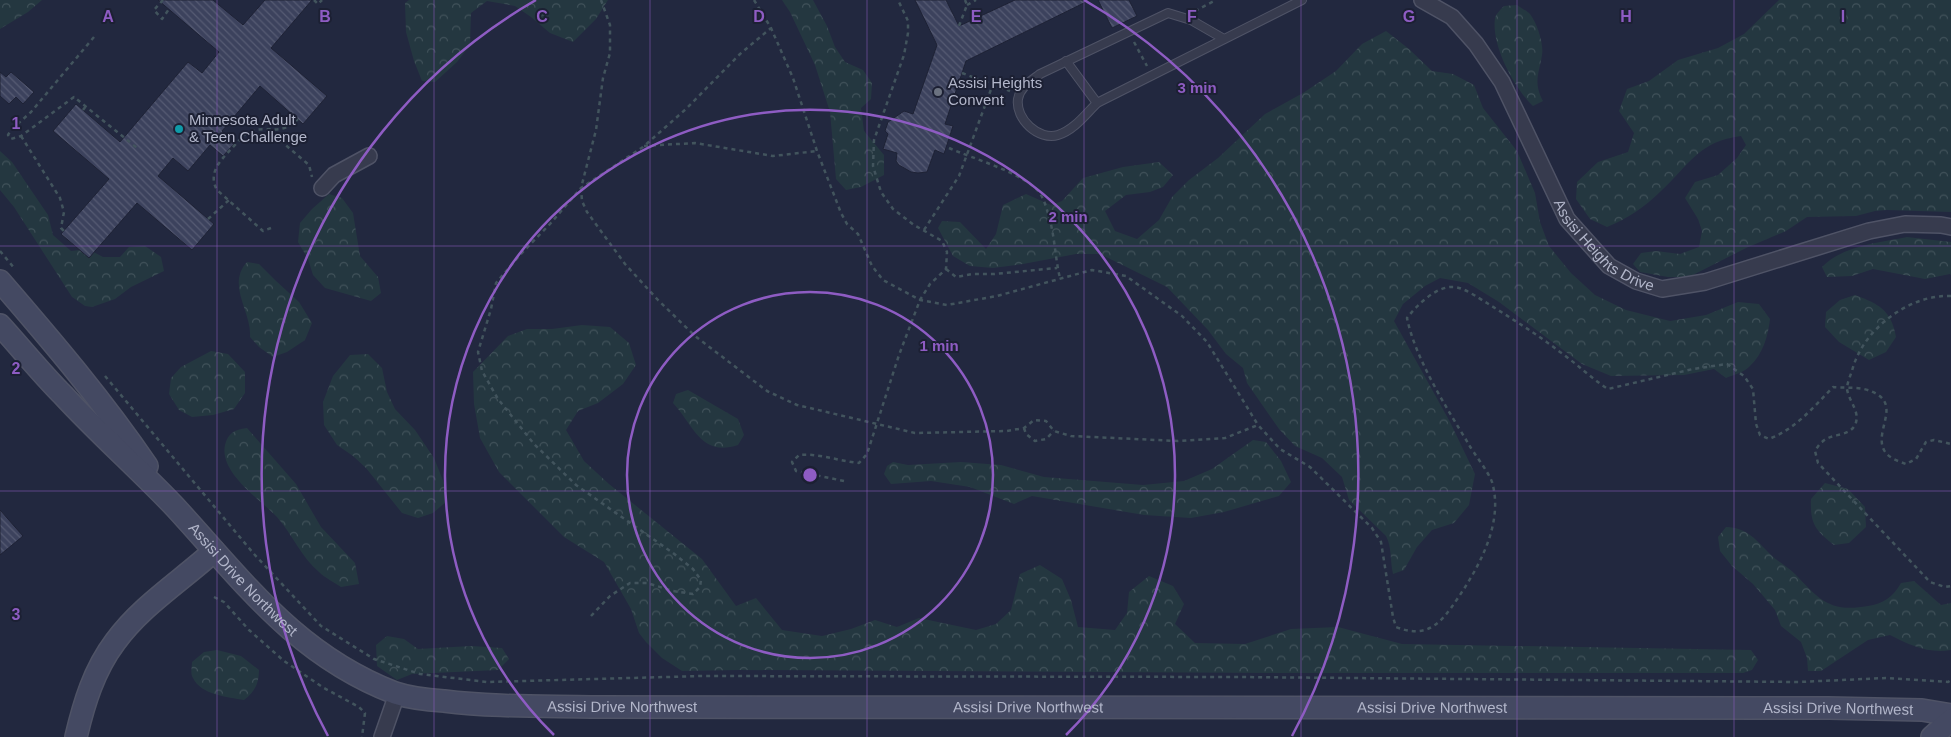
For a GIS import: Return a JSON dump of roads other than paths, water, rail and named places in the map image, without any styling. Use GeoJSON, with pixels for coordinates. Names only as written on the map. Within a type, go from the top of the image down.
{"type":"FeatureCollection","features":[{"type":"Feature","properties":{"kind":"main road","name":"Assisi Drive Northwest"},"geometry":{"type":"LineString","coordinates":[[0,281],[44,332],[127,436],[175,507]]}},
{"type":"Feature","properties":{"kind":"main road","name":"Assisi Drive Northwest"},"geometry":{"type":"LineString","coordinates":[[0,325],[62,395],[175,507],[247,589],[294,633],[336,663],[362,678],[397,694],[428,700],[470,704],[582,706],[1829,708],[1922,710],[1951,715]]}},
{"type":"Feature","properties":{"kind":"main road"},"geometry":{"type":"LineString","coordinates":[[76,737],[83,707],[94,679],[115,642],[161,595],[214,551]]}},
{"type":"Feature","properties":{"kind":"main road"},"geometry":{"type":"LineString","coordinates":[[1932,737],[1951,720]]}},
{"type":"Feature","properties":{"kind":"street","name":"Assisi Heights Drive"},"geometry":{"type":"LineString","coordinates":[[1422,0],[1452,17],[1476,44],[1502,82],[1567,219],[1609,266],[1636,281],[1662,289],[1705,282],[1869,231],[1905,224],[1951,227]]}},
{"type":"Feature","properties":{"kind":"street"},"geometry":{"type":"LineString","coordinates":[[317,184],[369,156]]}},
{"type":"Feature","properties":{"kind":"street"},"geometry":{"type":"LineString","coordinates":[[382,737],[397,694]]}},
{"type":"Feature","properties":{"kind":"lane"},"geometry":{"type":"LineString","coordinates":[[1224,38],[1191,20],[1168,13],[1040,74],[1023,87],[1018,100],[1021,114],[1030,128],[1040,135],[1057,135],[1077,124],[1096,103],[1302,0]]}},
{"type":"Feature","properties":{"kind":"lane"},"geometry":{"type":"LineString","coordinates":[[1066,61],[1096,103]]}},
{"type":"Feature","properties":{"kind":"place","name":"Assisi Heights Convent"},"geometry":{"type":"Point","coordinates":[938,92]}},
{"type":"Feature","properties":{"kind":"place","name":"Minnesota Adult & Teen Challenge"},"geometry":{"type":"Point","coordinates":[179,129]}}]}
